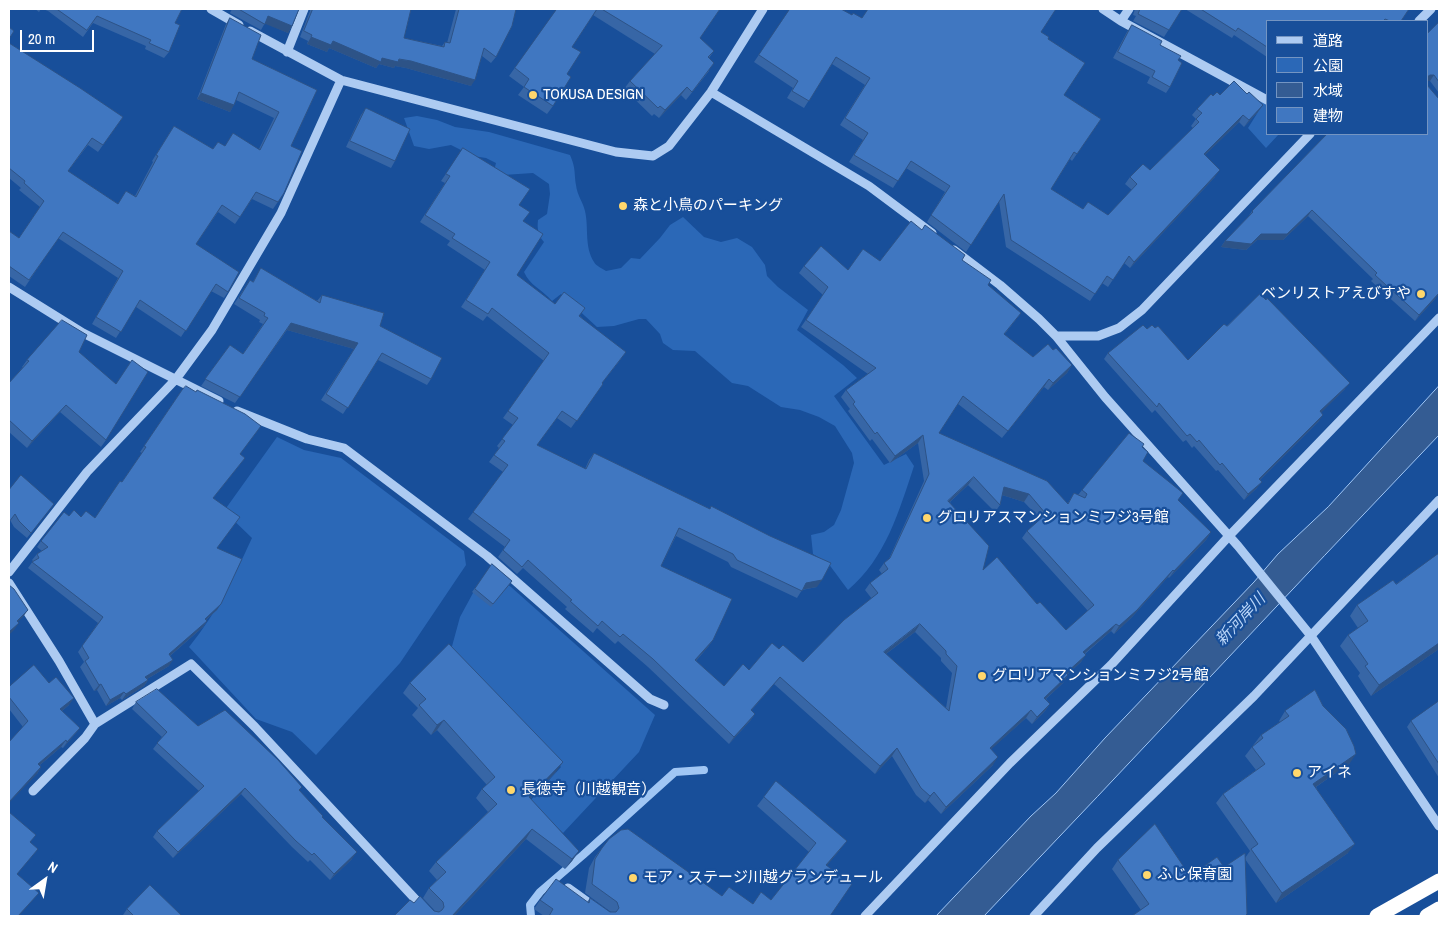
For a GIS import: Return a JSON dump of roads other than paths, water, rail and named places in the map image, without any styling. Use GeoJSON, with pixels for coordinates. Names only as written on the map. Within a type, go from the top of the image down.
{"type":"FeatureCollection","features":[{"type":"Feature","properties":{"kind":"highway"},"geometry":{"type":"LineString","coordinates":[[1377,916],[1439,881]]}},
{"type":"Feature","properties":{"kind":"highway"},"geometry":{"type":"LineString","coordinates":[[1428,916],[1439,909]]}},
{"type":"Feature","properties":{"kind":"street"},"geometry":{"type":"LineString","coordinates":[[211,9],[341,80],[616,152],[653,156],[669,146],[711,92],[763,9]]}},
{"type":"Feature","properties":{"kind":"street"},"geometry":{"type":"LineString","coordinates":[[287,52],[304,9]]}},
{"type":"Feature","properties":{"kind":"street"},"geometry":{"type":"LineString","coordinates":[[1103,9],[1121,21],[1266,99]]}},
{"type":"Feature","properties":{"kind":"street"},"geometry":{"type":"LineString","coordinates":[[1121,21],[1129,9]]}},
{"type":"Feature","properties":{"kind":"street"},"geometry":{"type":"LineString","coordinates":[[1420,20],[1431,9]]}},
{"type":"Feature","properties":{"kind":"street"},"geometry":{"type":"LineString","coordinates":[[9,572],[87,472],[176,379],[212,330],[281,213],[341,80]]}},
{"type":"Feature","properties":{"kind":"street"},"geometry":{"type":"LineString","coordinates":[[711,92],[869,186],[1000,285],[1056,336],[1105,397],[1238,546],[1303,624],[1439,826]]}},
{"type":"Feature","properties":{"kind":"street"},"geometry":{"type":"LineString","coordinates":[[1056,336],[1098,336],[1119,328],[1142,310],[1309,135]]}},
{"type":"Feature","properties":{"kind":"street"},"geometry":{"type":"LineString","coordinates":[[9,287],[83,333],[245,415],[307,439],[344,448],[487,556],[650,699],[664,705]]}},
{"type":"Feature","properties":{"kind":"street"},"geometry":{"type":"LineString","coordinates":[[865,916],[1010,763],[1111,665],[1229,536],[1439,318]]}},
{"type":"Feature","properties":{"kind":"street"},"geometry":{"type":"LineString","coordinates":[[1034,916],[1097,848],[1254,696],[1439,500]]}},
{"type":"Feature","properties":{"kind":"street"},"geometry":{"type":"LineString","coordinates":[[9,583],[60,661],[95,724]]}},
{"type":"Feature","properties":{"kind":"street"},"geometry":{"type":"LineString","coordinates":[[33,791],[85,738],[95,724],[191,664],[255,727],[431,916]]}},
{"type":"Feature","properties":{"kind":"street"},"geometry":{"type":"LineString","coordinates":[[568,888],[607,916]]}},
{"type":"Feature","properties":{"kind":"water","name":"新河岸川"},"geometry":{"type":"Polygon","coordinates":[[[1439,386],[1439,435],[1041,856],[984,916],[936,916],[1031,816],[1056,793],[1105,738],[1254,582],[1278,554],[1328,507],[1439,386]]]}},
{"type":"Feature","properties":{"kind":"waterway"},"geometry":{"type":"LineString","coordinates":[[531,916],[530,905],[540,892],[675,772],[704,770]]}},
{"type":"Feature","properties":{"kind":"place","name":"TOKUSA DESIGN"},"geometry":{"type":"Point","coordinates":[533,95]}},
{"type":"Feature","properties":{"kind":"place","name":"森と小鳥のパーキング"},"geometry":{"type":"Point","coordinates":[623,206]}},
{"type":"Feature","properties":{"kind":"place","name":"ベンリストアえびすや"},"geometry":{"type":"Point","coordinates":[1421,294]}},
{"type":"Feature","properties":{"kind":"place","name":"グロリアスマンションミフジ3号館"},"geometry":{"type":"Point","coordinates":[927,518]}},
{"type":"Feature","properties":{"kind":"place","name":"グロリアマンションミフジ2号館"},"geometry":{"type":"Point","coordinates":[982,676]}},
{"type":"Feature","properties":{"kind":"place","name":"アイネ"},"geometry":{"type":"Point","coordinates":[1297,773]}},
{"type":"Feature","properties":{"kind":"place","name":"長徳寺（川越観音）"},"geometry":{"type":"Point","coordinates":[511,790]}},
{"type":"Feature","properties":{"kind":"place","name":"ふじ保育園"},"geometry":{"type":"Point","coordinates":[1147,875]}},
{"type":"Feature","properties":{"kind":"place","name":"モア・ステージ川越グランデュール"},"geometry":{"type":"Point","coordinates":[633,878]}}]}
